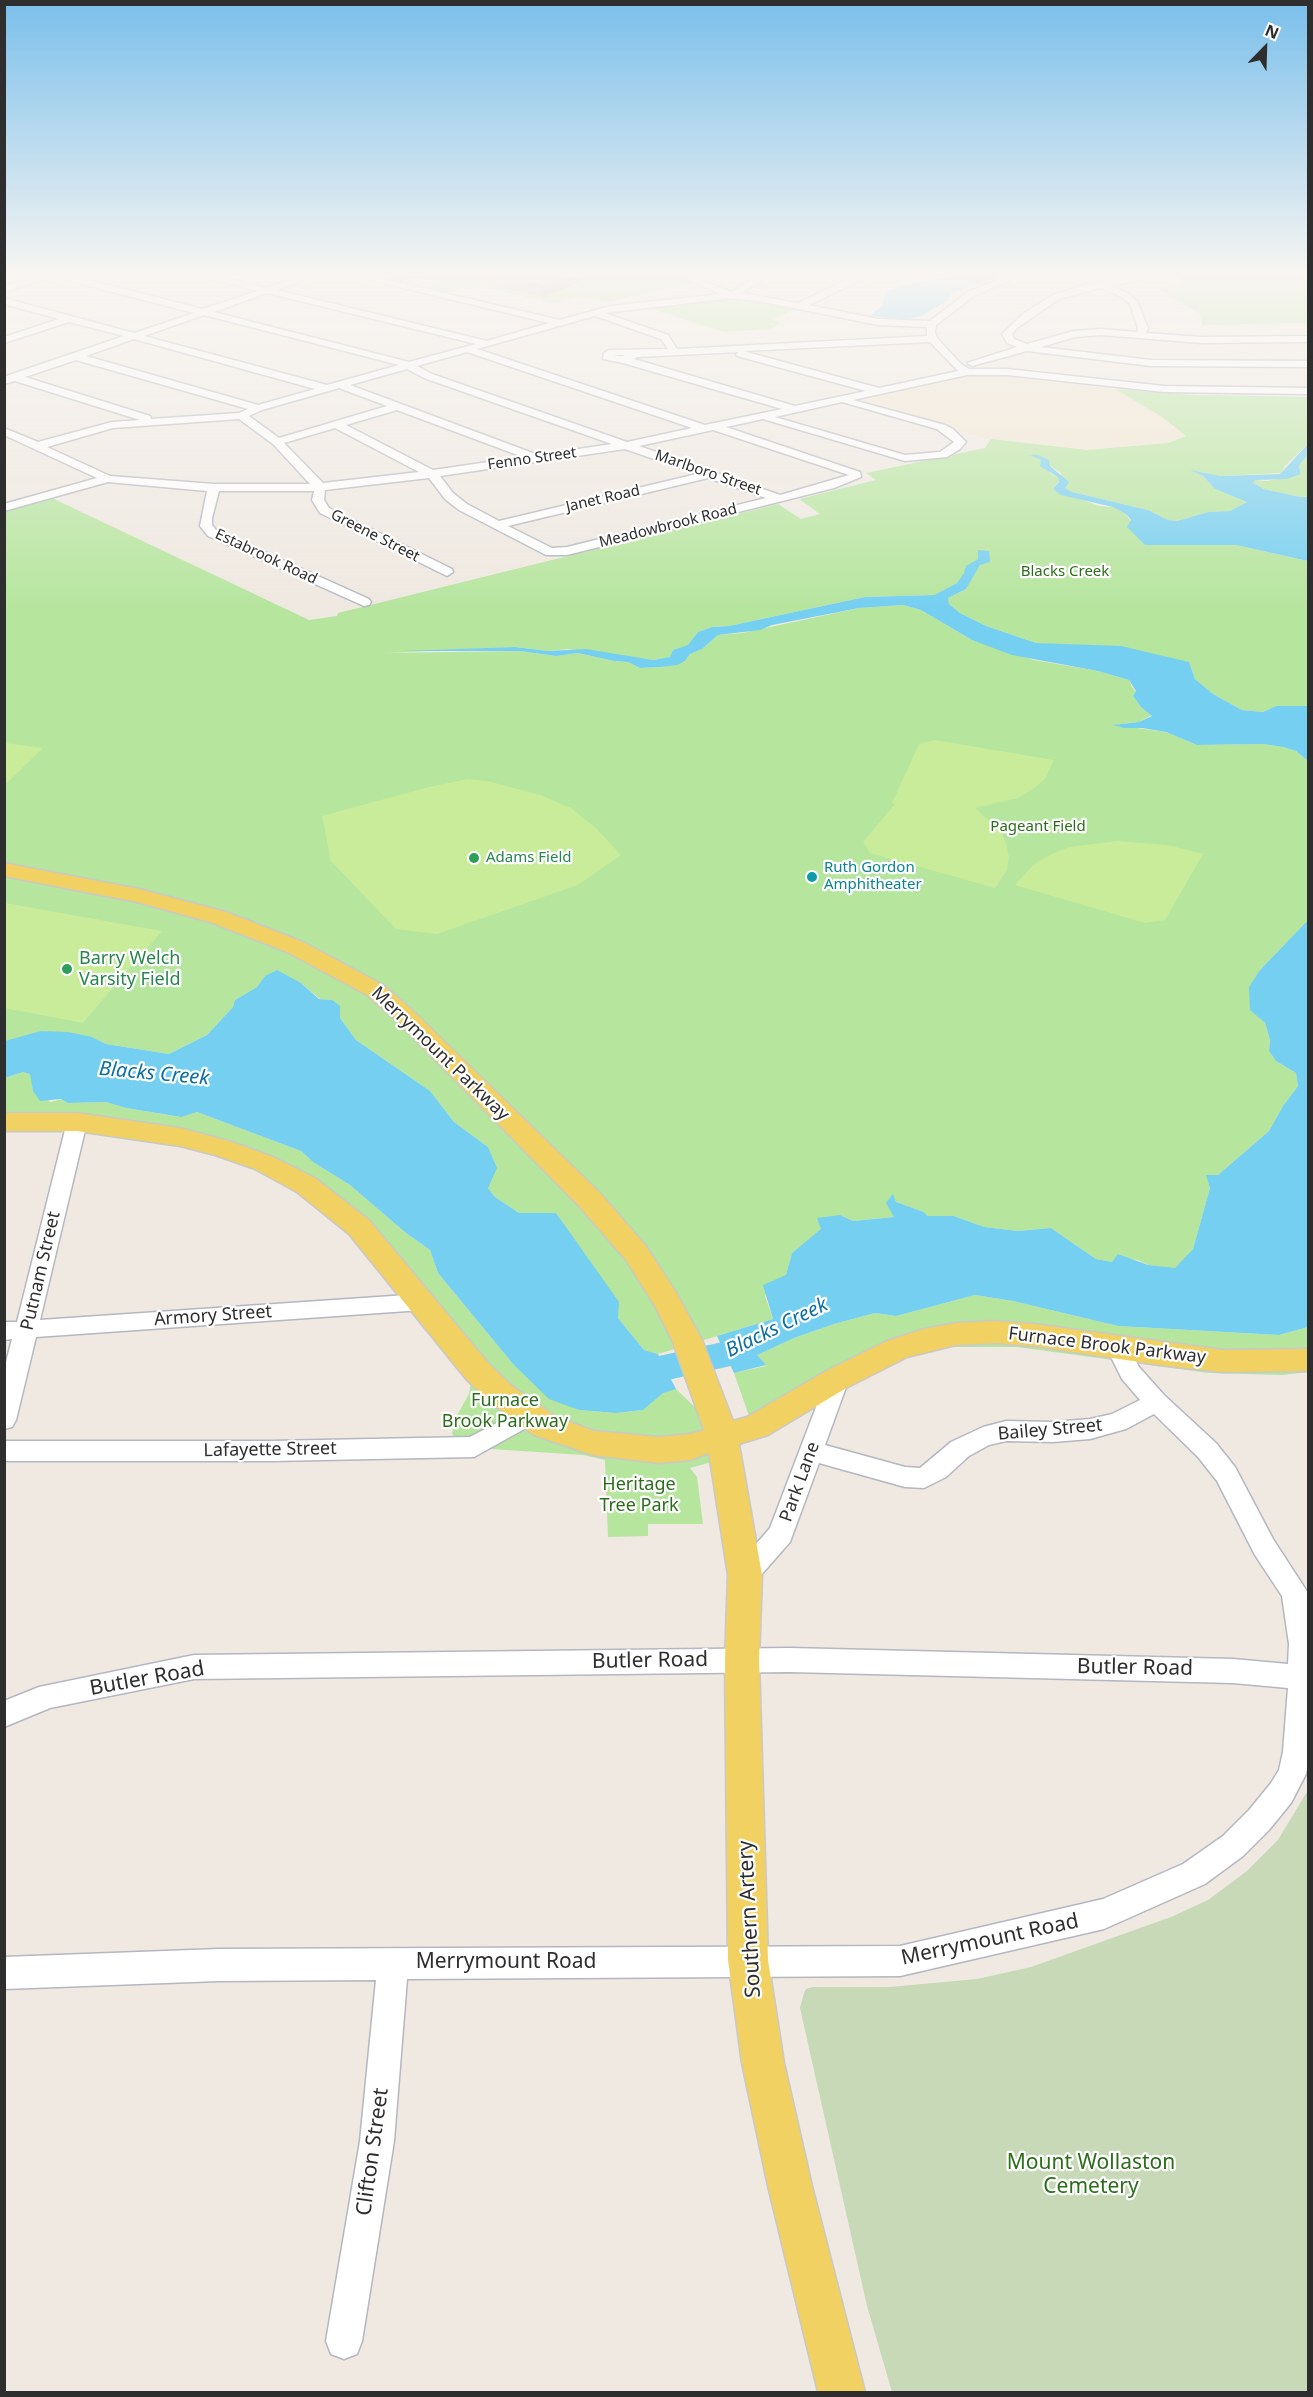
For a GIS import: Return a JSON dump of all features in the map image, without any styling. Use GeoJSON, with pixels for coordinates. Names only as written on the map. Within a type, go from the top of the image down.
{"type":"FeatureCollection","features":[{"type":"Feature","properties":{"kind":"main road","name":"Merrymount Parkway"},"geometry":{"type":"LineString","coordinates":[[4,869],[139,896],[218,916],[295,947],[375,990],[403,1014],[590,1200],[636,1253],[667,1302],[687,1340],[718,1424]]}},
{"type":"Feature","properties":{"kind":"main road","name":"Furnace Brook Parkway"},"geometry":{"type":"LineString","coordinates":[[4,1122],[77,1122],[171,1135],[213,1145],[264,1163],[306,1185],[359,1227],[478,1372],[527,1416],[566,1435],[592,1443],[659,1450],[690,1447],[718,1424],[757,1426],[837,1379],[897,1349],[924,1340],[956,1334],[995,1332],[1034,1335],[1118,1349],[1223,1361],[1308,1360]]}},
{"type":"Feature","properties":{"kind":"main road","name":"Southern Artery"},"geometry":{"type":"LineString","coordinates":[[718,1424],[745,1575],[742,1660],[748,1960],[763,2063],[785,2163],[842,2392]]}},
{"type":"Feature","properties":{"kind":"street"},"geometry":{"type":"LineString","coordinates":[[31,385],[155,421]]}},
{"type":"Feature","properties":{"kind":"street"},"geometry":{"type":"LineString","coordinates":[[177,385],[258,408]]}},
{"type":"Feature","properties":{"kind":"street"},"geometry":{"type":"LineString","coordinates":[[315,385],[327,388]]}},
{"type":"Feature","properties":{"kind":"street"},"geometry":{"type":"LineString","coordinates":[[37,446],[111,426],[242,416],[258,408],[339,385],[537,459]]}},
{"type":"Feature","properties":{"kind":"street","name":"Marlboro Street"},"geometry":{"type":"LineString","coordinates":[[454,385],[780,499]]}},
{"type":"Feature","properties":{"kind":"street"},"geometry":{"type":"LineString","coordinates":[[577,385],[710,428]]}},
{"type":"Feature","properties":{"kind":"street"},"geometry":{"type":"LineString","coordinates":[[716,385],[796,410]]}},
{"type":"Feature","properties":{"kind":"street"},"geometry":{"type":"LineString","coordinates":[[856,385],[880,391]]}},
{"type":"Feature","properties":{"kind":"street","name":"Fenno Street"},"geometry":{"type":"LineString","coordinates":[[6,506],[108,479],[214,488],[320,487],[432,474],[628,445],[908,385]]}},
{"type":"Feature","properties":{"kind":"street","name":"Fenno Street"},"geometry":{"type":"LineString","coordinates":[[1126,385],[1164,389],[1308,391]]}},
{"type":"Feature","properties":{"kind":"street"},"geometry":{"type":"LineString","coordinates":[[765,417],[905,458],[943,455],[960,442],[949,430],[941,427],[843,400]]}},
{"type":"Feature","properties":{"kind":"street"},"geometry":{"type":"LineString","coordinates":[[277,442],[397,407]]}},
{"type":"Feature","properties":{"kind":"street","name":"Greene Street"},"geometry":{"type":"LineString","coordinates":[[242,416],[277,442],[320,487],[318,500],[324,510],[447,572]]}},
{"type":"Feature","properties":{"kind":"street"},"geometry":{"type":"LineString","coordinates":[[335,424],[432,474],[449,496],[463,507],[496,525]]}},
{"type":"Feature","properties":{"kind":"street","name":"Meadowbrook Road"},"geometry":{"type":"LineString","coordinates":[[496,525],[546,550],[567,551],[850,481],[856,474],[710,428]]}},
{"type":"Feature","properties":{"kind":"street"},"geometry":{"type":"LineString","coordinates":[[4,431],[108,479]]}},
{"type":"Feature","properties":{"kind":"street","name":"Janet Road"},"geometry":{"type":"LineString","coordinates":[[496,525],[710,474]]}},
{"type":"Feature","properties":{"kind":"street","name":"Estabrook Road"},"geometry":{"type":"LineString","coordinates":[[214,488],[206,518],[206,526],[212,533],[363,602]]}},
{"type":"Feature","properties":{"kind":"street","name":"Putnam Street"},"geometry":{"type":"LineString","coordinates":[[4,1420],[77,1122]]}},
{"type":"Feature","properties":{"kind":"street","name":"Armory Street"},"geometry":{"type":"LineString","coordinates":[[4,1331],[422,1302]]}},
{"type":"Feature","properties":{"kind":"street","name":"Merrymount Road"},"geometry":{"type":"LineString","coordinates":[[4,1973],[219,1965],[748,1960],[900,1961],[1104,1914],[1194,1874],[1233,1846],[1259,1820],[1292,1774],[1300,1733],[1302,1589],[1264,1546],[1226,1474],[1207,1450],[1156,1402],[1130,1373],[1118,1349]]}},
{"type":"Feature","properties":{"kind":"street","name":"Park Lane"},"geometry":{"type":"LineString","coordinates":[[745,1575],[781,1534],[837,1379]]}},
{"type":"Feature","properties":{"kind":"street","name":"Bailey Street"},"geometry":{"type":"LineString","coordinates":[[812,1451],[905,1477],[924,1478],[937,1470],[960,1449],[983,1437],[1006,1431],[1053,1432],[1090,1429],[1118,1422],[1156,1402]]}},
{"type":"Feature","properties":{"kind":"street","name":"Lafayette Street"},"geometry":{"type":"LineString","coordinates":[[4,1451],[272,1451],[474,1447],[527,1416]]}},
{"type":"Feature","properties":{"kind":"street","name":"Butler Road"},"geometry":{"type":"LineString","coordinates":[[4,1714],[49,1696],[194,1667],[742,1660],[1233,1671],[1300,1677]]}},
{"type":"Feature","properties":{"kind":"street","name":"Clifton Street"},"geometry":{"type":"LineString","coordinates":[[344,2341],[377,2141],[393,1963]]}},
{"type":"Feature","properties":{"kind":"shaded area"},"geometry":{"type":"Polygon","coordinates":[[[923,385],[1081,385],[1115,389],[1162,417],[1187,436],[1168,443],[1087,450],[1005,444],[856,402],[923,385]]]}},
{"type":"Feature","properties":{"kind":"green space","name":"Pageant Field"},"geometry":{"type":"Polygon","coordinates":[[[1115,389],[1196,395],[1308,397],[1308,444],[1285,466],[1281,473],[1221,476],[1193,471],[1203,476],[1215,489],[1247,502],[1230,511],[1208,512],[1177,521],[1168,520],[1148,510],[1072,492],[1064,488],[1061,473],[1042,460],[1050,473],[1058,477],[1059,481],[1053,489],[1099,506],[1113,507],[1126,514],[1145,545],[1236,545],[1308,561],[1308,706],[1276,706],[1263,712],[1242,710],[1213,694],[1195,679],[1189,662],[1076,646],[1036,643],[986,626],[960,613],[949,604],[948,598],[966,589],[982,563],[978,559],[957,583],[934,595],[865,597],[729,626],[712,627],[698,632],[689,645],[673,650],[671,657],[653,660],[568,649],[548,651],[515,647],[385,653],[520,651],[556,656],[578,653],[628,662],[640,668],[661,667],[685,661],[690,654],[702,649],[718,635],[742,633],[859,608],[903,605],[921,610],[972,640],[1034,660],[1098,671],[1129,680],[1136,692],[1133,696],[1141,707],[1152,715],[1139,722],[1115,725],[1166,732],[1197,745],[1263,744],[1296,751],[1308,761],[1308,920],[1260,970],[1250,1009],[1265,1023],[1270,1040],[1269,1051],[1276,1061],[1296,1073],[1298,1086],[1269,1131],[1218,1175],[1207,1175],[1210,1188],[1193,1249],[1175,1269],[1148,1265],[1119,1254],[1112,1262],[1096,1259],[1051,1228],[1018,1231],[984,1227],[954,1216],[926,1216],[924,1212],[896,1202],[893,1195],[894,1217],[853,1221],[840,1215],[792,1253],[786,1275],[765,1296],[773,1319],[658,1354],[644,1350],[618,1318],[556,1213],[519,1213],[495,1197],[488,1188],[488,1147],[454,1122],[430,1091],[356,1040],[340,1018],[332,1000],[320,999],[301,983],[265,976],[257,987],[235,1000],[233,1007],[207,1035],[169,1054],[106,1044],[92,1037],[5,1041],[4,512],[50,497],[309,620],[337,616],[338,613],[778,504],[801,519],[820,514],[799,499],[876,480],[866,473],[985,448],[991,439],[1087,450],[1168,443],[1186,436],[1162,417],[1115,389]]]}},
{"type":"Feature","properties":{"kind":"green space"},"geometry":{"type":"Polygon","coordinates":[[[1308,454],[1308,497],[1264,489],[1253,483],[1255,480],[1267,481],[1301,473],[1299,466],[1308,454]]]}},
{"type":"Feature","properties":{"kind":"green space"},"geometry":{"type":"Polygon","coordinates":[[[935,740],[1054,760],[1045,779],[1033,789],[1018,798],[975,808],[1000,830],[1006,843],[1009,857],[1007,870],[995,888],[870,853],[863,842],[895,804],[892,803],[919,744],[935,740]]]}},
{"type":"Feature","properties":{"kind":"green space"},"geometry":{"type":"Polygon","coordinates":[[[4,743],[43,748],[5,785],[4,743]]]}},
{"type":"Feature","properties":{"kind":"green space","name":"Adams Field"},"geometry":{"type":"Polygon","coordinates":[[[468,779],[487,781],[540,795],[571,808],[597,829],[621,855],[578,885],[437,934],[396,929],[331,861],[322,816],[429,787],[468,779]]]}},
{"type":"Feature","properties":{"kind":"green space"},"geometry":{"type":"Polygon","coordinates":[[[1118,841],[1168,845],[1203,854],[1165,920],[1145,923],[1015,885],[1033,865],[1050,855],[1069,847],[1118,841]]]}},
{"type":"Feature","properties":{"kind":"green space","name":"Barry Welch Varsity Field"},"geometry":{"type":"Polygon","coordinates":[[[5,903],[162,931],[83,1023],[5,1008],[5,903]]]}},
{"type":"Feature","properties":{"kind":"green space","name":"Furnace Brook Parkway"},"geometry":{"type":"Polygon","coordinates":[[[23,1072],[31,1074],[33,1091],[51,1102],[62,1099],[68,1103],[106,1102],[126,1108],[180,1117],[197,1112],[301,1151],[313,1162],[350,1185],[406,1233],[430,1250],[438,1273],[513,1364],[579,1410],[616,1413],[643,1410],[663,1392],[676,1389],[703,1415],[719,1460],[690,1468],[697,1477],[703,1524],[648,1524],[648,1536],[608,1537],[605,1460],[583,1455],[460,1447],[452,1434],[456,1417],[469,1394],[471,1381],[329,1206],[233,1157],[126,1133],[5,1127],[5,1078],[23,1072]]]}},
{"type":"Feature","properties":{"kind":"green space"},"geometry":{"type":"Polygon","coordinates":[[[975,1295],[1013,1301],[1118,1326],[1279,1335],[1308,1327],[1308,1372],[1282,1375],[1209,1373],[1017,1347],[948,1347],[907,1358],[877,1371],[755,1433],[734,1373],[766,1366],[757,1355],[794,1338],[834,1324],[875,1313],[896,1316],[975,1295]]]}},
{"type":"Feature","properties":{"kind":"green space","name":"Mount Wollaston Cemetery"},"geometry":{"type":"Polygon","coordinates":[[[1308,1790],[1308,2392],[892,2392],[867,2306],[800,2008],[806,1989],[813,1987],[889,1987],[977,1979],[1031,1967],[1171,1917],[1208,1900],[1247,1871],[1278,1840],[1308,1790]]]}},
{"type":"Feature","properties":{"kind":"water"},"geometry":{"type":"Polygon","coordinates":[[[1308,444],[1308,454],[1299,466],[1301,474],[1287,479],[1255,480],[1253,483],[1264,489],[1308,497],[1308,561],[1236,545],[1145,545],[1127,527],[1131,520],[1126,514],[1113,507],[1061,495],[1053,489],[1059,482],[1058,477],[1040,466],[1041,460],[1030,455],[1038,455],[1049,460],[1050,466],[1069,482],[1065,488],[1072,492],[1148,510],[1168,520],[1177,521],[1208,512],[1230,511],[1247,502],[1215,489],[1203,476],[1190,470],[1221,476],[1280,474],[1308,444]]]}},
{"type":"Feature","properties":{"kind":"water"},"geometry":{"type":"Polygon","coordinates":[[[978,550],[989,551],[990,562],[980,565],[966,589],[948,598],[949,604],[960,613],[986,626],[1036,643],[1121,646],[1189,662],[1195,679],[1213,694],[1242,710],[1263,712],[1276,706],[1308,706],[1308,761],[1296,751],[1283,747],[1263,744],[1197,745],[1166,732],[1113,725],[1139,722],[1152,716],[1133,696],[1136,691],[1129,680],[1098,671],[1012,655],[972,640],[921,610],[903,605],[859,608],[772,625],[760,630],[718,635],[702,649],[690,654],[685,661],[677,665],[661,667],[640,668],[628,662],[578,653],[556,656],[520,651],[403,651],[515,647],[548,651],[586,649],[653,660],[670,657],[673,650],[688,645],[698,632],[712,627],[729,626],[865,597],[934,595],[957,583],[966,566],[978,559],[978,550]]]}},
{"type":"Feature","properties":{"kind":"water"},"geometry":{"type":"Polygon","coordinates":[[[1308,920],[1308,1327],[1279,1335],[1118,1326],[1013,1301],[975,1295],[896,1316],[875,1313],[834,1324],[794,1338],[757,1355],[766,1365],[734,1373],[717,1336],[773,1319],[763,1285],[786,1275],[792,1253],[821,1229],[817,1218],[840,1215],[853,1221],[894,1217],[886,1203],[893,1194],[896,1202],[924,1212],[927,1216],[954,1216],[984,1227],[1018,1231],[1051,1228],[1096,1259],[1112,1262],[1118,1254],[1148,1265],[1175,1268],[1193,1249],[1210,1188],[1206,1175],[1218,1175],[1269,1131],[1298,1086],[1296,1073],[1276,1061],[1269,1051],[1270,1040],[1265,1023],[1250,1010],[1249,987],[1260,970],[1308,920]]]}},
{"type":"Feature","properties":{"kind":"water"},"geometry":{"type":"Polygon","coordinates":[[[277,970],[301,983],[319,999],[332,1000],[340,1006],[340,1018],[356,1040],[430,1091],[454,1122],[488,1147],[497,1168],[488,1188],[495,1197],[519,1213],[556,1213],[619,1302],[618,1318],[644,1350],[658,1354],[676,1389],[663,1393],[643,1410],[616,1413],[579,1410],[549,1399],[513,1364],[438,1273],[430,1250],[406,1233],[350,1185],[313,1162],[301,1151],[197,1112],[181,1117],[126,1108],[106,1102],[68,1103],[61,1099],[40,1101],[33,1091],[30,1074],[23,1072],[5,1078],[5,1041],[41,1031],[68,1032],[92,1037],[106,1044],[169,1054],[207,1035],[233,1007],[235,1000],[257,987],[265,976],[277,970]]]}},
{"type":"Feature","properties":{"kind":"waterway","name":"Blacks Creek"},"geometry":{"type":"LineString","coordinates":[[624,1364],[625,1368],[659,1369],[735,1352],[764,1337]]}},
{"type":"Feature","properties":{"kind":"place","name":"Adams Field"},"geometry":{"type":"Point","coordinates":[474,858]}},
{"type":"Feature","properties":{"kind":"place","name":"Ruth Gordon Amphitheater"},"geometry":{"type":"Point","coordinates":[812,877]}},
{"type":"Feature","properties":{"kind":"place","name":"Barry Welch Varsity Field"},"geometry":{"type":"Point","coordinates":[67,969]}},
{"type":"Feature","properties":{"kind":"park label","name":"Heritage Tree Park"},"geometry":{"type":"Point","coordinates":[639,1495]}}]}
